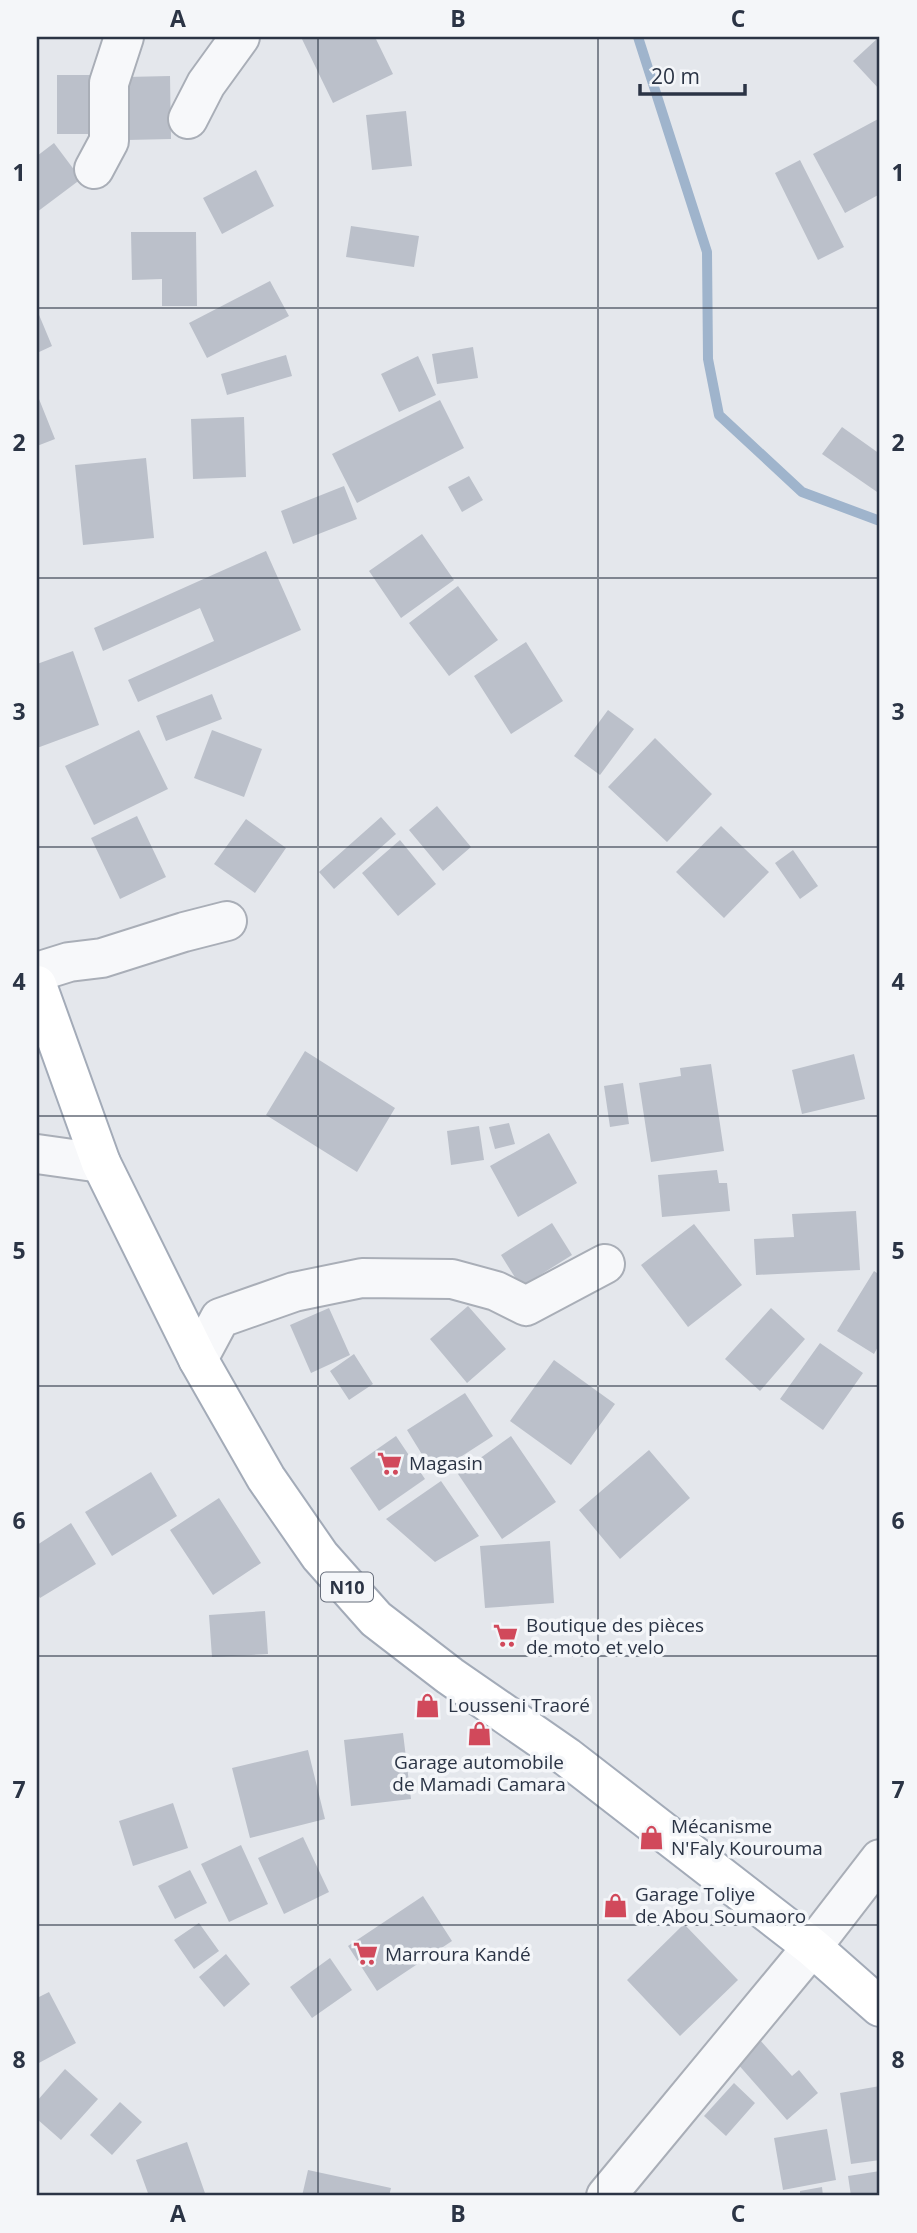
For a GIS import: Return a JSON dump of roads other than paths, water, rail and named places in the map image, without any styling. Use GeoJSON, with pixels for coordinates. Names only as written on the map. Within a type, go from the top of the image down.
{"type":"FeatureCollection","features":[{"type":"Feature","properties":{"kind":"main road","name":"N10"},"geometry":{"type":"LineString","coordinates":[[37,985],[101,1163],[198,1359],[267,1478],[320,1556],[376,1619],[450,1676],[567,1757],[812,1947],[880,2007]]}},
{"type":"Feature","properties":{"kind":"street"},"geometry":{"type":"LineString","coordinates":[[94,169],[109,141],[109,82],[124,37]]}},
{"type":"Feature","properties":{"kind":"street"},"geometry":{"type":"LineString","coordinates":[[188,120],[206,85],[240,37]]}},
{"type":"Feature","properties":{"kind":"street"},"geometry":{"type":"LineString","coordinates":[[37,972],[69,962],[102,958],[228,921]]}},
{"type":"Feature","properties":{"kind":"street"},"geometry":{"type":"LineString","coordinates":[[37,1154],[101,1163]]}},
{"type":"Feature","properties":{"kind":"street"},"geometry":{"type":"LineString","coordinates":[[198,1359],[220,1318],[294,1292],[362,1278],[452,1279],[496,1291],[526,1306],[605,1264]]}},
{"type":"Feature","properties":{"kind":"street"},"geometry":{"type":"LineString","coordinates":[[606,2196],[812,1947],[880,1859]]}},
{"type":"Feature","properties":{"kind":"waterway"},"geometry":{"type":"LineString","coordinates":[[638,37],[707,252],[708,359],[719,415],[802,492],[880,521]]}},
{"type":"Feature","properties":{"kind":"place","name":"Magasin"},"geometry":{"type":"Point","coordinates":[389,1463]}},
{"type":"Feature","properties":{"kind":"place","name":"Boutique des pièces de moto et velo"},"geometry":{"type":"Point","coordinates":[506,1636]}},
{"type":"Feature","properties":{"kind":"place","name":"Lousseni Traoré"},"geometry":{"type":"Point","coordinates":[428,1705]}},
{"type":"Feature","properties":{"kind":"place","name":"Garage automobile de Mamadi Camara"},"geometry":{"type":"Point","coordinates":[479,1734]}},
{"type":"Feature","properties":{"kind":"place","name":"Mécanisme N'Faly Kourouma"},"geometry":{"type":"Point","coordinates":[651,1837]}},
{"type":"Feature","properties":{"kind":"place","name":"Garage Toliye de Abou Soumaoro"},"geometry":{"type":"Point","coordinates":[615,1905]}},
{"type":"Feature","properties":{"kind":"place","name":"Marroura Kandé"},"geometry":{"type":"Point","coordinates":[365,1954]}}]}
